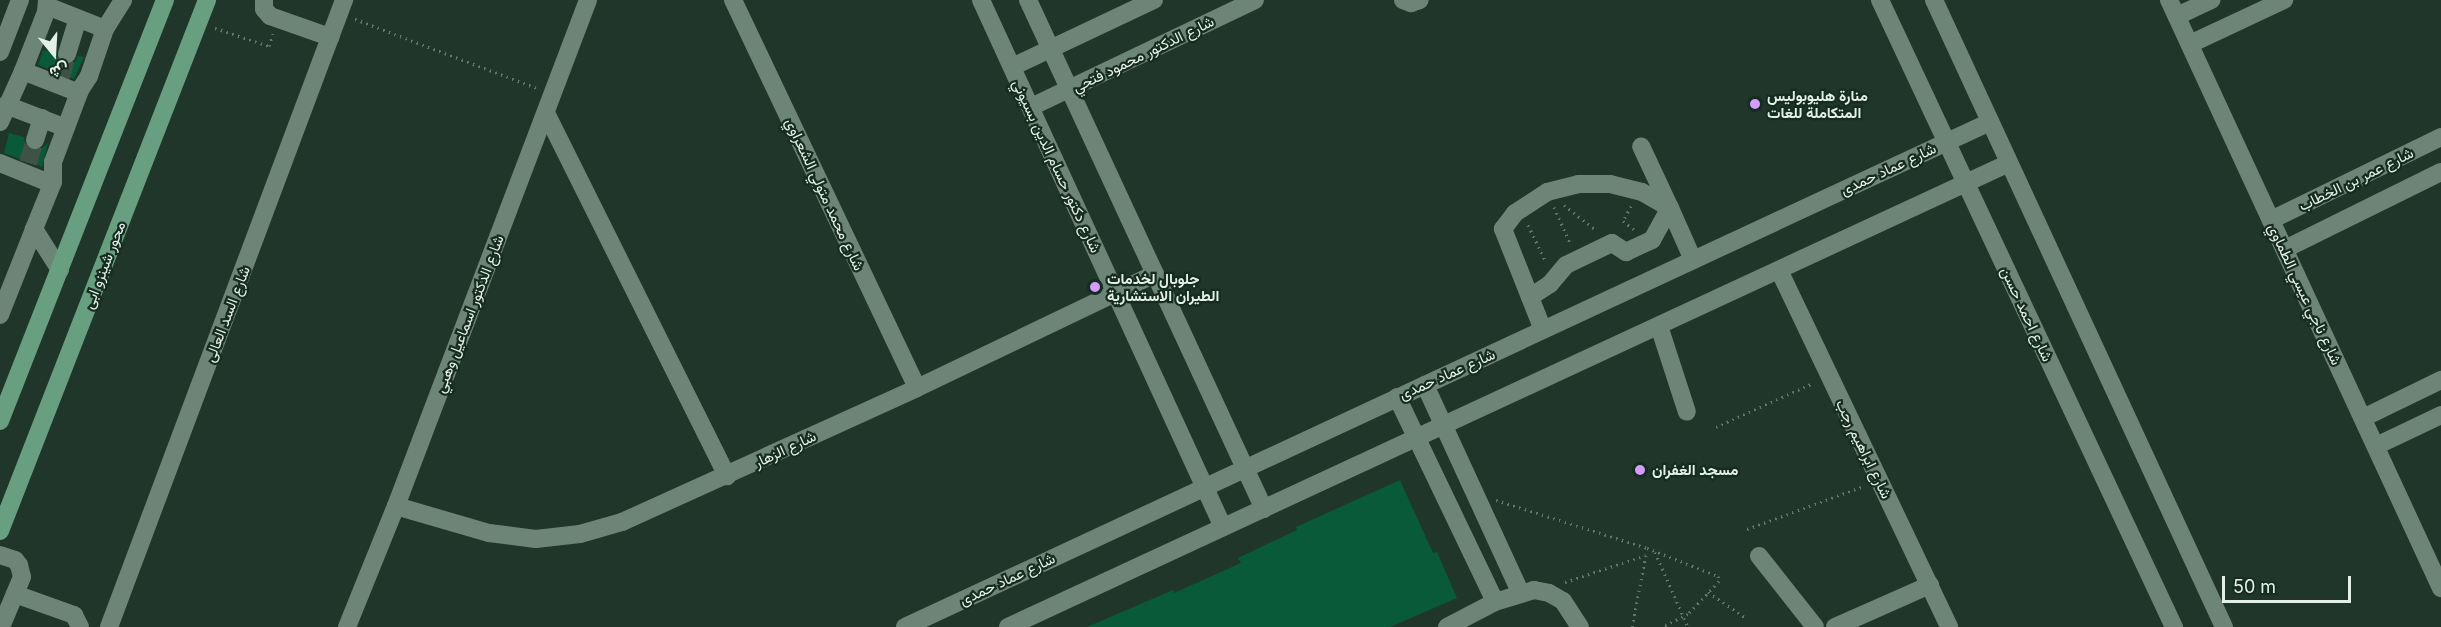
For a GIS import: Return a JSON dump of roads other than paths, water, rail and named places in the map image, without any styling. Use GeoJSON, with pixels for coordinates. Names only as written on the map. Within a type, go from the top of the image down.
{"type":"FeatureCollection","features":[{"type":"Feature","properties":{"kind":"main road"},"geometry":{"type":"LineString","coordinates":[[0,421],[165,0]]}},
{"type":"Feature","properties":{"kind":"main road","name":"محور شينزو ابى"},"geometry":{"type":"LineString","coordinates":[[0,531],[207,0]]}},
{"type":"Feature","properties":{"kind":"street"},"geometry":{"type":"LineString","coordinates":[[0,52],[20,0]]}},
{"type":"Feature","properties":{"kind":"street"},"geometry":{"type":"LineString","coordinates":[[2,303],[52,184],[53,162],[79,93],[89,76],[105,29],[123,0]]}},
{"type":"Feature","properties":{"kind":"street"},"geometry":{"type":"LineString","coordinates":[[264,0],[267,13],[330,37]]}},
{"type":"Feature","properties":{"kind":"street","name":"شارع الدكتور اسماعيل وهبي"},"geometry":{"type":"LineString","coordinates":[[347,627],[396,506],[588,0]]}},
{"type":"Feature","properties":{"kind":"street","name":"شارع محمد متولي الشعراوي"},"geometry":{"type":"LineString","coordinates":[[733,0],[916,388]]}},
{"type":"Feature","properties":{"kind":"street","name":"شارع دكتور حسام الدين بسيوني"},"geometry":{"type":"LineString","coordinates":[[981,0],[1223,527]]}},
{"type":"Feature","properties":{"kind":"street"},"geometry":{"type":"LineString","coordinates":[[1028,0],[1247,468],[1264,509]]}},
{"type":"Feature","properties":{"kind":"street"},"geometry":{"type":"LineString","coordinates":[[1012,67],[1154,0]]}},
{"type":"Feature","properties":{"kind":"street","name":"شارع الدكتور محمود فتحي"},"geometry":{"type":"LineString","coordinates":[[1031,107],[1255,0]]}},
{"type":"Feature","properties":{"kind":"street"},"geometry":{"type":"LineString","coordinates":[[1403,0],[1411,3],[1420,0]]}},
{"type":"Feature","properties":{"kind":"street","name":"شارع احمد حسن"},"geometry":{"type":"LineString","coordinates":[[1880,0],[2174,627]]}},
{"type":"Feature","properties":{"kind":"street"},"geometry":{"type":"LineString","coordinates":[[1934,0],[2224,627]]}},
{"type":"Feature","properties":{"kind":"street"},"geometry":{"type":"LineString","coordinates":[[2173,8],[2211,0]]}},
{"type":"Feature","properties":{"kind":"street"},"geometry":{"type":"LineString","coordinates":[[2190,44],[2284,0]]}},
{"type":"Feature","properties":{"kind":"street"},"geometry":{"type":"LineString","coordinates":[[66,128],[42,118],[3,114],[23,71],[47,3],[78,19],[105,29]]}},
{"type":"Feature","properties":{"kind":"street","name":"شارع السد العالى"},"geometry":{"type":"LineString","coordinates":[[112,626],[342,6]]}},
{"type":"Feature","properties":{"kind":"street","name":"شارع ناجي عيسي الطماوي"},"geometry":{"type":"LineString","coordinates":[[2173,8],[2441,588]]}},
{"type":"Feature","properties":{"kind":"street"},"geometry":{"type":"LineString","coordinates":[[68,54],[78,19]]}},
{"type":"Feature","properties":{"kind":"street"},"geometry":{"type":"LineString","coordinates":[[23,71],[60,81],[79,93]]}},
{"type":"Feature","properties":{"kind":"street"},"geometry":{"type":"LineString","coordinates":[[546,113],[727,476]]}},
{"type":"Feature","properties":{"kind":"street"},"geometry":{"type":"LineString","coordinates":[[35,140],[42,118]]}},
{"type":"Feature","properties":{"kind":"street","name":"شارع عماد حمدى"},"geometry":{"type":"LineString","coordinates":[[905,627],[1990,122]]}},
{"type":"Feature","properties":{"kind":"street","name":"شارع عمر بن الخطاب"},"geometry":{"type":"LineString","coordinates":[[2271,220],[2441,137]]}},
{"type":"Feature","properties":{"kind":"street"},"geometry":{"type":"LineString","coordinates":[[1641,146],[1694,260]]}},
{"type":"Feature","properties":{"kind":"street"},"geometry":{"type":"LineString","coordinates":[[0,163],[26,168],[52,184]]}},
{"type":"Feature","properties":{"kind":"street"},"geometry":{"type":"LineString","coordinates":[[1008,627],[2009,164]]}},
{"type":"Feature","properties":{"kind":"street","name":"شارع عمر بن الخطاب"},"geometry":{"type":"LineString","coordinates":[[2285,249],[2441,172]]}},
{"type":"Feature","properties":{"kind":"street"},"geometry":{"type":"LineString","coordinates":[[1543,330],[1503,229],[1521,209],[1547,192],[1578,184],[1610,184],[1638,192],[1670,208]]}},
{"type":"Feature","properties":{"kind":"street"},"geometry":{"type":"LineString","coordinates":[[1530,297],[1554,280],[1566,264],[1612,243],[1617,244],[1621,251],[1626,252],[1652,240],[1670,208]]}},
{"type":"Feature","properties":{"kind":"street"},"geometry":{"type":"LineString","coordinates":[[34,230],[60,270]]}},
{"type":"Feature","properties":{"kind":"street","name":"شارع ابراهيم رجب"},"geometry":{"type":"LineString","coordinates":[[1779,270],[1949,627]]}},
{"type":"Feature","properties":{"kind":"street","name":"شارع الزهار"},"geometry":{"type":"LineString","coordinates":[[396,506],[489,533],[536,539],[580,534],[622,522],[727,476],[1155,274]]}},
{"type":"Feature","properties":{"kind":"street"},"geometry":{"type":"LineString","coordinates":[[1659,326],[1687,412]]}},
{"type":"Feature","properties":{"kind":"street"},"geometry":{"type":"LineString","coordinates":[[2363,418],[2441,380]]}},
{"type":"Feature","properties":{"kind":"street"},"geometry":{"type":"LineString","coordinates":[[1425,385],[1520,592]]}},
{"type":"Feature","properties":{"kind":"street"},"geometry":{"type":"LineString","coordinates":[[1397,397],[1495,602]]}},
{"type":"Feature","properties":{"kind":"street"},"geometry":{"type":"LineString","coordinates":[[2376,446],[2441,415]]}},
{"type":"Feature","properties":{"kind":"street"},"geometry":{"type":"LineString","coordinates":[[0,555],[19,565],[21,577],[2,627]]}},
{"type":"Feature","properties":{"kind":"street"},"geometry":{"type":"LineString","coordinates":[[1759,556],[1815,627]]}},
{"type":"Feature","properties":{"kind":"street"},"geometry":{"type":"LineString","coordinates":[[1835,627],[1930,585]]}},
{"type":"Feature","properties":{"kind":"street"},"geometry":{"type":"LineString","coordinates":[[1447,627],[1495,602],[1520,592],[1534,590],[1550,594],[1568,607],[1580,627]]}},
{"type":"Feature","properties":{"kind":"street"},"geometry":{"type":"LineString","coordinates":[[15,594],[74,615],[80,627]]}},
{"type":"Feature","properties":{"kind":"tunnel"},"geometry":{"type":"LineString","coordinates":[[61,77],[67,54]]}},
{"type":"Feature","properties":{"kind":"tunnel"},"geometry":{"type":"LineString","coordinates":[[28,163],[35,140]]}},
{"type":"Feature","properties":{"kind":"place","name":"منارة هليوبوليس المتكاملة للغات"},"geometry":{"type":"Point","coordinates":[1755,104]}},
{"type":"Feature","properties":{"kind":"place","name":"جلوبال لخدمات الطيران الاستشارية"},"geometry":{"type":"Point","coordinates":[1095,287]}},
{"type":"Feature","properties":{"kind":"place","name":"مسجد الغفران"},"geometry":{"type":"Point","coordinates":[1640,470]}}]}
